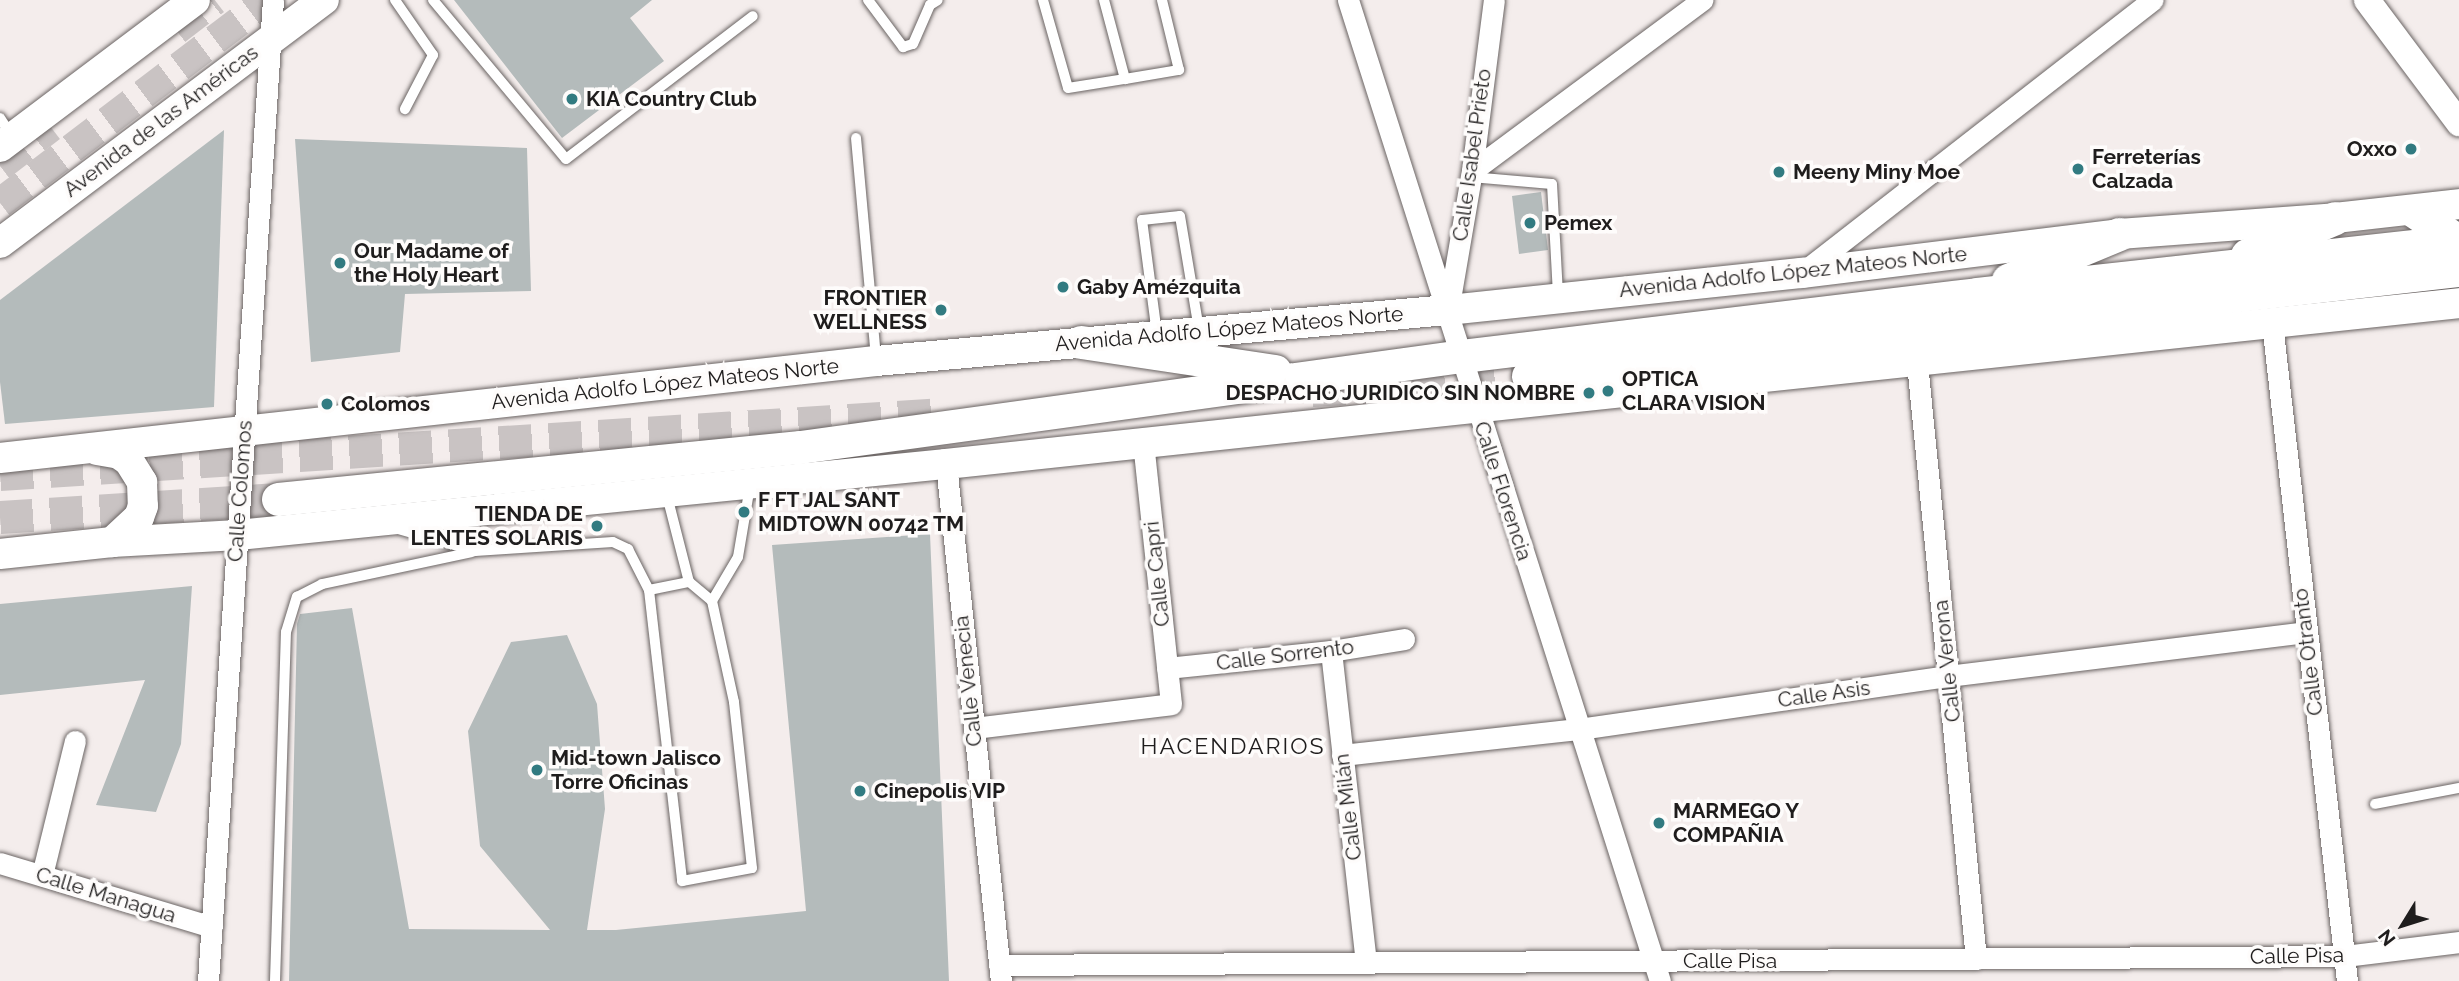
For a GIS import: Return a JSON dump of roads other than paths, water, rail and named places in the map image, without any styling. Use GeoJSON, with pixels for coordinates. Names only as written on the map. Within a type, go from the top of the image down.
{"type":"FeatureCollection","features":[{"type":"Feature","properties":{"kind":"main road"},"geometry":{"type":"LineString","coordinates":[[4,134],[195,0]]}},
{"type":"Feature","properties":{"kind":"main road","name":"Avenida de las Américas"},"geometry":{"type":"LineString","coordinates":[[0,243],[324,0]]}},
{"type":"Feature","properties":{"kind":"main road","name":"Avenida Adolfo López Mateos Norte"},"geometry":{"type":"LineString","coordinates":[[0,458],[96,450],[244,430],[876,361],[1448,310],[1802,273],[2119,234],[2335,218],[2459,204]]}},
{"type":"Feature","properties":{"kind":"main road"},"geometry":{"type":"LineString","coordinates":[[2414,211],[2459,241]]}},
{"type":"Feature","properties":{"kind":"main road"},"geometry":{"type":"LineString","coordinates":[[2213,269],[2335,218]]}},
{"type":"Feature","properties":{"kind":"main road"},"geometry":{"type":"LineString","coordinates":[[1977,293],[2119,234]]}},
{"type":"Feature","properties":{"kind":"main road","name":"Avenida Adolfo López Mateos Norte"},"geometry":{"type":"LineString","coordinates":[[278,499],[800,447],[1462,356],[1977,293],[2459,241]]}},
{"type":"Feature","properties":{"kind":"main road"},"geometry":{"type":"LineString","coordinates":[[1528,376],[2459,270]]}},
{"type":"Feature","properties":{"kind":"main road"},"geometry":{"type":"LineString","coordinates":[[0,554],[112,542],[238,535],[946,464],[1917,363],[2459,303]]}},
{"type":"Feature","properties":{"kind":"main road"},"geometry":{"type":"LineString","coordinates":[[1081,342],[1312,377]]}},
{"type":"Feature","properties":{"kind":"main road"},"geometry":{"type":"LineString","coordinates":[[96,450],[119,454],[129,461],[142,482],[144,494],[139,517],[112,542]]}},
{"type":"Feature","properties":{"kind":"street","name":"Calle Colomos"},"geometry":{"type":"LineString","coordinates":[[208,981],[273,0]]}},
{"type":"Feature","properties":{"kind":"street","name":"Calle Florencia"},"geometry":{"type":"LineString","coordinates":[[1348,0],[1657,971]]}},
{"type":"Feature","properties":{"kind":"street","name":"Calle Isabel Prieto"},"geometry":{"type":"LineString","coordinates":[[1448,310],[1471,174],[1493,0]]}},
{"type":"Feature","properties":{"kind":"street"},"geometry":{"type":"LineString","coordinates":[[1471,174],[1702,0]]}},
{"type":"Feature","properties":{"kind":"street"},"geometry":{"type":"LineString","coordinates":[[1802,273],[2153,0]]}},
{"type":"Feature","properties":{"kind":"street"},"geometry":{"type":"LineString","coordinates":[[2367,0],[2459,122]]}},
{"type":"Feature","properties":{"kind":"street","name":"Calle Otranto"},"geometry":{"type":"LineString","coordinates":[[2272,323],[2305,632],[2347,981]]}},
{"type":"Feature","properties":{"kind":"street","name":"Calle Verona"},"geometry":{"type":"LineString","coordinates":[[1917,363],[1976,959]]}},
{"type":"Feature","properties":{"kind":"street","name":"Calle Capri"},"geometry":{"type":"LineString","coordinates":[[974,728],[1171,704],[1143,443]]}},
{"type":"Feature","properties":{"kind":"street","name":"Calle Venecia"},"geometry":{"type":"LineString","coordinates":[[946,464],[1000,973]]}},
{"type":"Feature","properties":{"kind":"street","name":"Calle Asis"},"geometry":{"type":"LineString","coordinates":[[1342,755],[1579,729],[1948,676],[2305,632]]}},
{"type":"Feature","properties":{"kind":"street","name":"Calle Sorrento"},"geometry":{"type":"LineString","coordinates":[[1167,668],[1331,651],[1404,639]]}},
{"type":"Feature","properties":{"kind":"street","name":"Calle Milán"},"geometry":{"type":"LineString","coordinates":[[1331,651],[1366,963]]}},
{"type":"Feature","properties":{"kind":"street"},"geometry":{"type":"LineString","coordinates":[[42,875],[75,741]]}},
{"type":"Feature","properties":{"kind":"street","name":"Calle Managua"},"geometry":{"type":"LineString","coordinates":[[0,863],[212,927]]}},
{"type":"Feature","properties":{"kind":"street","name":"Calle Pisa"},"geometry":{"type":"LineString","coordinates":[[1000,973],[1366,963],[1657,971],[1976,959],[2345,956],[2459,942]]}},
{"type":"Feature","properties":{"kind":"lane"},"geometry":{"type":"LineString","coordinates":[[395,0],[433,55],[405,109]]}},
{"type":"Feature","properties":{"kind":"lane"},"geometry":{"type":"LineString","coordinates":[[433,0],[566,159],[753,16]]}},
{"type":"Feature","properties":{"kind":"lane"},"geometry":{"type":"LineString","coordinates":[[868,0],[903,47],[913,44],[930,5],[938,0]]}},
{"type":"Feature","properties":{"kind":"lane"},"geometry":{"type":"LineString","coordinates":[[1043,0],[1068,88],[1179,70],[1161,0]]}},
{"type":"Feature","properties":{"kind":"lane"},"geometry":{"type":"LineString","coordinates":[[1104,0],[1125,79]]}},
{"type":"Feature","properties":{"kind":"lane"},"geometry":{"type":"LineString","coordinates":[[856,138],[876,361]]}},
{"type":"Feature","properties":{"kind":"lane"},"geometry":{"type":"LineString","coordinates":[[1471,174],[1552,184],[1558,299]]}},
{"type":"Feature","properties":{"kind":"lane"},"geometry":{"type":"LineString","coordinates":[[1158,335],[1142,220],[1180,216],[1200,332]]}},
{"type":"Feature","properties":{"kind":"lane"},"geometry":{"type":"LineString","coordinates":[[712,601],[738,557],[751,483]]}},
{"type":"Feature","properties":{"kind":"lane"},"geometry":{"type":"LineString","coordinates":[[275,981],[286,632],[297,597],[322,584],[475,551],[614,541],[628,550],[649,590],[682,881],[751,867],[734,702],[712,601],[689,582],[666,492]]}},
{"type":"Feature","properties":{"kind":"lane"},"geometry":{"type":"LineString","coordinates":[[372,521],[475,551]]}},
{"type":"Feature","properties":{"kind":"lane"},"geometry":{"type":"LineString","coordinates":[[649,590],[689,582]]}},
{"type":"Feature","properties":{"kind":"lane"},"geometry":{"type":"LineString","coordinates":[[2375,804],[2459,788]]}},
{"type":"Feature","properties":{"kind":"tunnel"},"geometry":{"type":"LineString","coordinates":[[176,30],[215,0]]}},
{"type":"Feature","properties":{"kind":"tunnel"},"geometry":{"type":"LineString","coordinates":[[0,203],[267,0]]}},
{"type":"Feature","properties":{"kind":"tunnel"},"geometry":{"type":"LineString","coordinates":[[0,166],[51,127]]}},
{"type":"Feature","properties":{"kind":"tunnel"},"geometry":{"type":"LineString","coordinates":[[1312,390],[1528,376]]}},
{"type":"Feature","properties":{"kind":"tunnel"},"geometry":{"type":"LineString","coordinates":[[0,474],[944,414]]}},
{"type":"Feature","properties":{"kind":"tunnel"},"geometry":{"type":"LineString","coordinates":[[0,517],[278,499]]}},
{"type":"Feature","properties":{"kind":"place","name":"KIA Country Club"},"geometry":{"type":"Point","coordinates":[572,99]}},
{"type":"Feature","properties":{"kind":"place","name":"Oxxo"},"geometry":{"type":"Point","coordinates":[2411,149]}},
{"type":"Feature","properties":{"kind":"place","name":"Ferreterías Calzada"},"geometry":{"type":"Point","coordinates":[2078,169]}},
{"type":"Feature","properties":{"kind":"place","name":"Meeny Miny Moe"},"geometry":{"type":"Point","coordinates":[1779,172]}},
{"type":"Feature","properties":{"kind":"place","name":"Pemex"},"geometry":{"type":"Point","coordinates":[1530,223]}},
{"type":"Feature","properties":{"kind":"place","name":"Our Madame of the Holy Heart"},"geometry":{"type":"Point","coordinates":[340,263]}},
{"type":"Feature","properties":{"kind":"place","name":"Gaby Amézquita"},"geometry":{"type":"Point","coordinates":[1063,287]}},
{"type":"Feature","properties":{"kind":"place","name":"FRONTIER WELLNESS"},"geometry":{"type":"Point","coordinates":[941,310]}},
{"type":"Feature","properties":{"kind":"place","name":"OPTICA CLARA VISION"},"geometry":{"type":"Point","coordinates":[1608,391]}},
{"type":"Feature","properties":{"kind":"place","name":"DESPACHO JURIDICO SIN NOMBRE"},"geometry":{"type":"Point","coordinates":[1589,393]}},
{"type":"Feature","properties":{"kind":"place","name":"Colomos"},"geometry":{"type":"Point","coordinates":[327,404]}},
{"type":"Feature","properties":{"kind":"place","name":"F FT JAL SANT MIDTOWN 00742 TM"},"geometry":{"type":"Point","coordinates":[744,512]}},
{"type":"Feature","properties":{"kind":"place","name":"TIENDA DE LENTES SOLARIS"},"geometry":{"type":"Point","coordinates":[597,526]}},
{"type":"Feature","properties":{"kind":"place","name":"Mid-town Jalisco Torre Oficinas"},"geometry":{"type":"Point","coordinates":[537,770]}},
{"type":"Feature","properties":{"kind":"place","name":"Cinepolis VIP"},"geometry":{"type":"Point","coordinates":[860,791]}},
{"type":"Feature","properties":{"kind":"place","name":"MARMEGO Y COMPAÑIA"},"geometry":{"type":"Point","coordinates":[1659,823]}},
{"type":"Feature","properties":{"kind":"district","name":"HACENDARIOS"},"geometry":{"type":"Point","coordinates":[1233,746]}}]}
